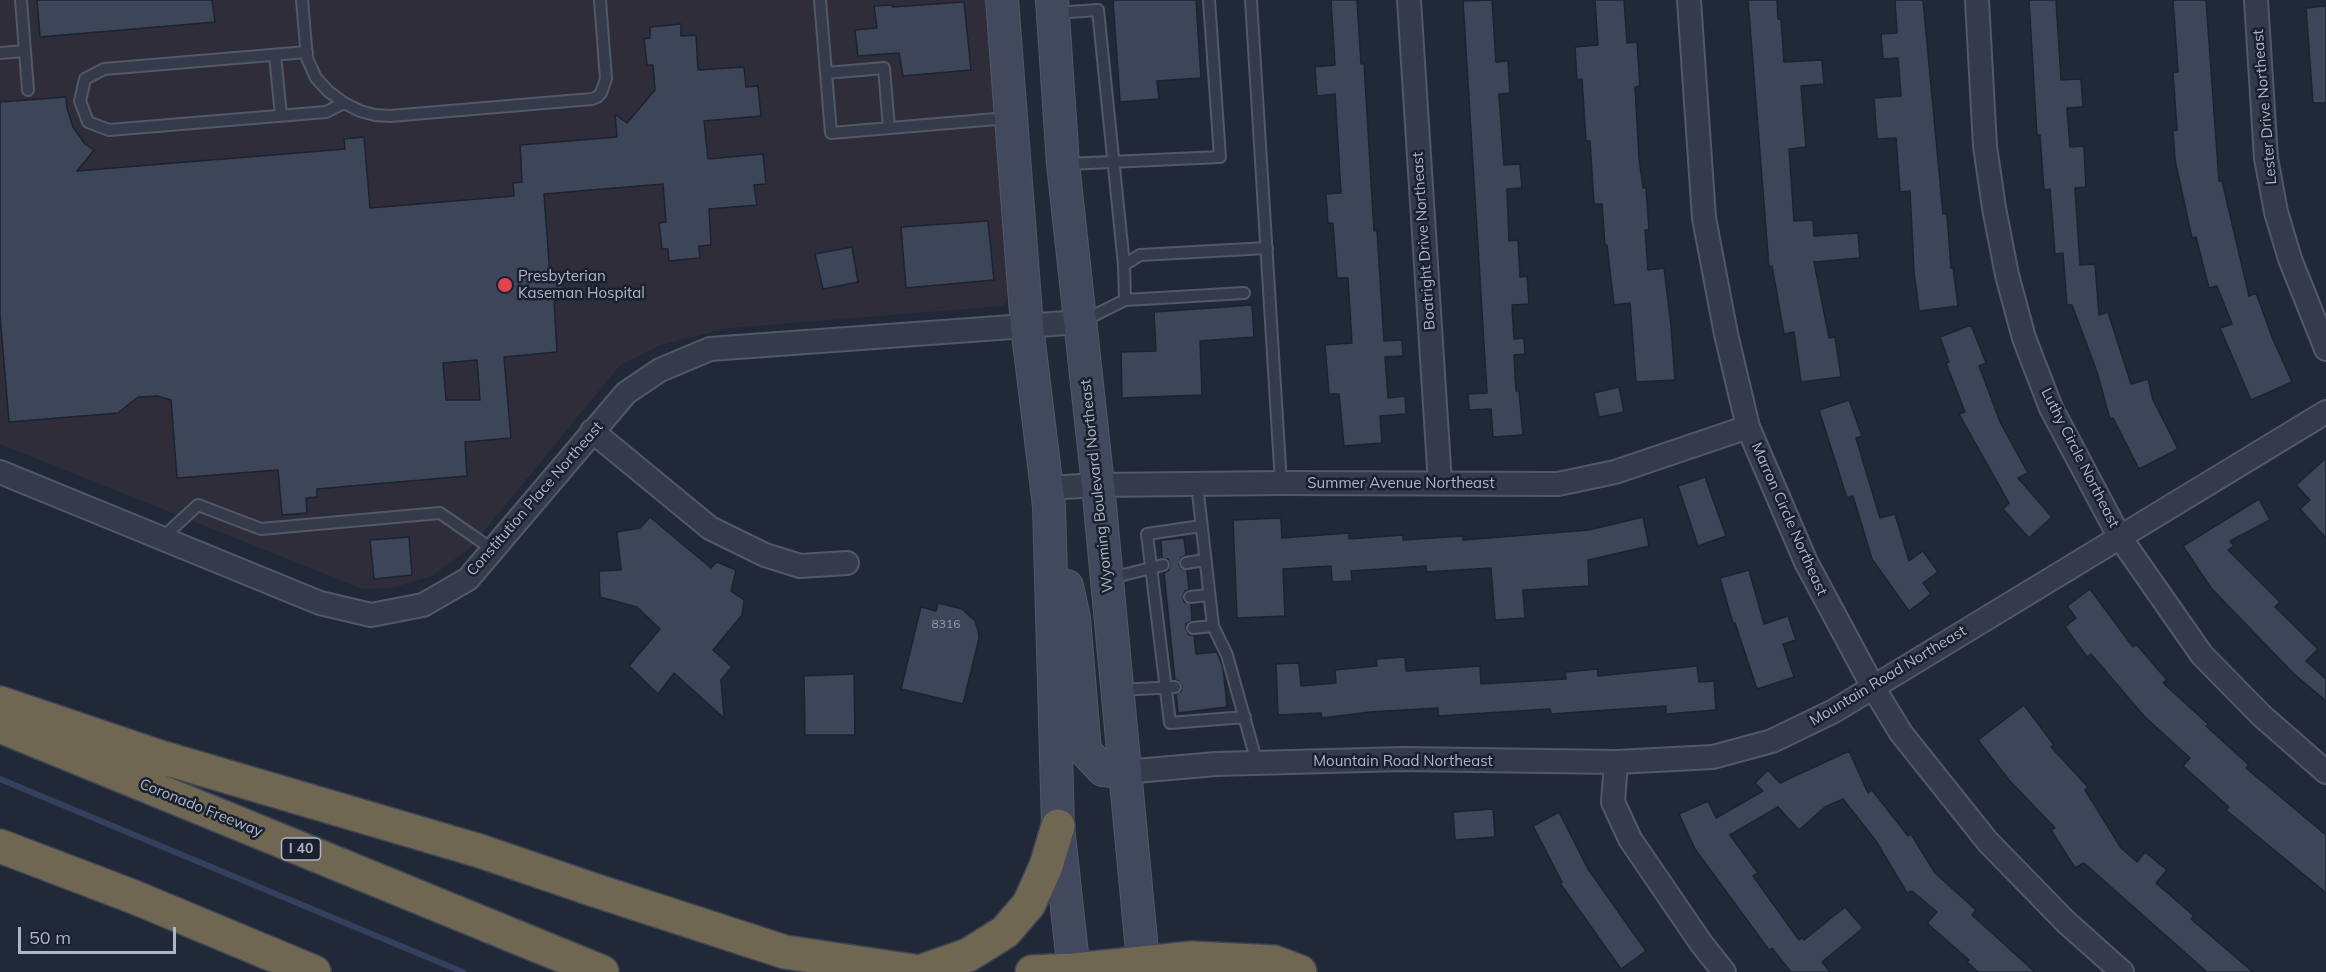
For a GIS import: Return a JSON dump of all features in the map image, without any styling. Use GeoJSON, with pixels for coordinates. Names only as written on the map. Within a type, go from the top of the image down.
{"type":"FeatureCollection","features":[{"type":"Feature","properties":{"kind":"highway"},"geometry":{"type":"LineString","coordinates":[[0,703],[157,756],[480,851],[591,890],[785,952],[920,972],[968,955],[1005,932],[1029,904],[1046,866],[1058,826]]}},
{"type":"Feature","properties":{"kind":"highway","name":"Coronado Freeway"},"geometry":{"type":"LineString","coordinates":[[0,726],[602,972]]}},
{"type":"Feature","properties":{"kind":"highway"},"geometry":{"type":"LineString","coordinates":[[0,846],[134,897],[314,972]]}},
{"type":"Feature","properties":{"kind":"highway"},"geometry":{"type":"LineString","coordinates":[[134,897],[279,972]]}},
{"type":"Feature","properties":{"kind":"highway"},"geometry":{"type":"LineString","coordinates":[[1032,972],[1144,967],[1192,958],[1274,962],[1300,972]]}},
{"type":"Feature","properties":{"kind":"main road"},"geometry":{"type":"LineString","coordinates":[[1002,0],[1027,326],[1048,497],[1074,618],[1085,751],[1103,770],[1124,771]]}},
{"type":"Feature","properties":{"kind":"main road","name":"Wyoming Boulevard Northeast"},"geometry":{"type":"LineString","coordinates":[[1052,7],[1063,164],[1098,485],[1144,967]]}},
{"type":"Feature","properties":{"kind":"main road"},"geometry":{"type":"LineString","coordinates":[[1048,497],[1058,826],[1074,971]]}},
{"type":"Feature","properties":{"kind":"street","name":"Boatright Drive Northeast"},"geometry":{"type":"LineString","coordinates":[[1409,0],[1440,483]]}},
{"type":"Feature","properties":{"kind":"street","name":"Marron Circle Northeast"},"geometry":{"type":"LineString","coordinates":[[1689,0],[1704,218],[1726,334],[1748,427],[1806,562],[1873,687],[1901,733],[1988,842],[2066,922],[2122,972]]}},
{"type":"Feature","properties":{"kind":"street","name":"Luthy Circle Northeast"},"geometry":{"type":"LineString","coordinates":[[1977,0],[1985,146],[1994,208],[2007,275],[2024,338],[2051,408],[2119,536],[2202,655],[2262,716],[2326,772]]}},
{"type":"Feature","properties":{"kind":"street","name":"Lester Drive Northeast"},"geometry":{"type":"LineString","coordinates":[[2256,0],[2266,158],[2276,212],[2290,259],[2326,349]]}},
{"type":"Feature","properties":{"kind":"street","name":"Constitution Place Northeast"},"geometry":{"type":"LineString","coordinates":[[0,472],[320,603],[371,615],[423,605],[468,579],[626,393],[653,375],[710,349],[1080,322]]}},
{"type":"Feature","properties":{"kind":"street","name":"Mountain Road Northeast"},"geometry":{"type":"LineString","coordinates":[[1124,771],[1216,764],[1404,759],[1616,762],[1713,757],[1772,741],[1834,711],[2326,412]]}},
{"type":"Feature","properties":{"kind":"street","name":"Summer Avenue Northeast"},"geometry":{"type":"LineString","coordinates":[[1048,497],[1098,485],[1558,484],[1615,472],[1748,427]]}},
{"type":"Feature","properties":{"kind":"street"},"geometry":{"type":"LineString","coordinates":[[592,431],[710,528],[765,555],[800,566],[847,562]]}},
{"type":"Feature","properties":{"kind":"street"},"geometry":{"type":"LineString","coordinates":[[1616,762],[1613,802],[1630,839],[1701,943],[1724,972]]}},
{"type":"Feature","properties":{"kind":"lane"},"geometry":{"type":"LineString","coordinates":[[21,0],[28,90]]}},
{"type":"Feature","properties":{"kind":"lane"},"geometry":{"type":"LineString","coordinates":[[303,0],[307,52],[316,78],[344,103],[360,111],[390,116],[592,99],[601,93],[606,79],[600,0]]}},
{"type":"Feature","properties":{"kind":"lane"},"geometry":{"type":"LineString","coordinates":[[820,0],[831,133],[1011,117]]}},
{"type":"Feature","properties":{"kind":"lane"},"geometry":{"type":"LineString","coordinates":[[1063,164],[1220,157],[1209,0]]}},
{"type":"Feature","properties":{"kind":"lane"},"geometry":{"type":"LineString","coordinates":[[1251,0],[1281,483]]}},
{"type":"Feature","properties":{"kind":"lane"},"geometry":{"type":"LineString","coordinates":[[1052,7],[1098,10],[1124,265],[1125,300]]}},
{"type":"Feature","properties":{"kind":"lane"},"geometry":{"type":"LineString","coordinates":[[0,53],[25,51]]}},
{"type":"Feature","properties":{"kind":"lane"},"geometry":{"type":"LineString","coordinates":[[307,52],[104,69],[85,79],[80,102],[88,122],[109,130],[326,112],[344,103]]}},
{"type":"Feature","properties":{"kind":"lane"},"geometry":{"type":"LineString","coordinates":[[275,55],[281,116]]}},
{"type":"Feature","properties":{"kind":"lane"},"geometry":{"type":"LineString","coordinates":[[826,73],[884,68],[889,128]]}},
{"type":"Feature","properties":{"kind":"lane"},"geometry":{"type":"LineString","coordinates":[[1124,265],[1140,255],[1267,248]]}},
{"type":"Feature","properties":{"kind":"lane"},"geometry":{"type":"LineString","coordinates":[[1080,322],[1125,300],[1244,293]]}},
{"type":"Feature","properties":{"kind":"lane"},"geometry":{"type":"LineString","coordinates":[[1197,484],[1213,626],[1224,655],[1230,685],[1245,717],[1257,763]]}},
{"type":"Feature","properties":{"kind":"lane"},"geometry":{"type":"LineString","coordinates":[[162,538],[198,505],[261,529],[440,513],[492,549]]}},
{"type":"Feature","properties":{"kind":"lane"},"geometry":{"type":"LineString","coordinates":[[1202,526],[1147,534],[1155,602],[1164,630],[1171,687],[1170,723],[1245,717]]}},
{"type":"Feature","properties":{"kind":"lane"},"geometry":{"type":"LineString","coordinates":[[1186,562],[1205,560]]}},
{"type":"Feature","properties":{"kind":"lane"},"geometry":{"type":"LineString","coordinates":[[1106,576],[1123,575],[1163,565]]}},
{"type":"Feature","properties":{"kind":"lane"},"geometry":{"type":"LineString","coordinates":[[1190,597],[1208,595]]}},
{"type":"Feature","properties":{"kind":"lane"},"geometry":{"type":"LineString","coordinates":[[1155,602],[1166,599]]}},
{"type":"Feature","properties":{"kind":"lane"},"geometry":{"type":"LineString","coordinates":[[1193,628],[1213,626]]}},
{"type":"Feature","properties":{"kind":"lane"},"geometry":{"type":"LineString","coordinates":[[1117,690],[1171,687]]}},
{"type":"Feature","properties":{"kind":"shaded area","name":"Presbyterian Kaseman Hospital"},"geometry":{"type":"Polygon","coordinates":[[[0,0],[985,0],[1010,274],[1009,297],[1002,306],[729,328],[660,345],[620,365],[471,547],[432,576],[391,588],[363,589],[0,444],[0,0]]]}},
{"type":"Feature","properties":{"kind":"building"},"geometry":{"type":"Polygon","coordinates":[[[37,0],[212,0],[215,22],[40,37],[37,0]]]}},
{"type":"Feature","properties":{"kind":"building"},"geometry":{"type":"Polygon","coordinates":[[[1113,0],[1196,0],[1201,78],[1157,81],[1159,99],[1120,102],[1113,0]]]}},
{"type":"Feature","properties":{"kind":"building"},"geometry":{"type":"Polygon","coordinates":[[[1331,0],[1357,0],[1361,64],[1364,63],[1374,231],[1377,230],[1384,341],[1402,340],[1403,356],[1385,357],[1388,398],[1405,396],[1406,414],[1380,416],[1382,443],[1344,446],[1339,394],[1329,394],[1325,345],[1352,343],[1348,278],[1337,278],[1333,223],[1328,223],[1326,194],[1341,193],[1335,94],[1317,96],[1315,67],[1335,65],[1331,0]]]}},
{"type":"Feature","properties":{"kind":"building"},"geometry":{"type":"Polygon","coordinates":[[[1492,0],[1496,62],[1508,61],[1510,93],[1499,94],[1504,165],[1520,164],[1522,188],[1507,189],[1509,241],[1518,240],[1520,277],[1527,276],[1529,304],[1512,305],[1514,339],[1524,338],[1525,354],[1514,355],[1516,391],[1519,391],[1523,435],[1493,437],[1491,409],[1469,410],[1468,394],[1487,393],[1463,1],[1492,0]]]}},
{"type":"Feature","properties":{"kind":"building"},"geometry":{"type":"Polygon","coordinates":[[[1595,0],[1624,0],[1627,43],[1637,42],[1640,86],[1635,87],[1639,158],[1643,188],[1646,188],[1649,230],[1645,230],[1648,270],[1664,268],[1675,380],[1636,382],[1630,303],[1614,305],[1607,245],[1605,245],[1602,204],[1594,204],[1590,141],[1586,141],[1582,79],[1577,80],[1575,47],[1598,45],[1595,0]]]}},
{"type":"Feature","properties":{"kind":"building"},"geometry":{"type":"Polygon","coordinates":[[[1748,0],[1777,0],[1778,19],[1781,19],[1784,62],[1822,60],[1824,84],[1801,86],[1806,147],[1789,149],[1794,221],[1813,220],[1814,236],[1858,233],[1860,258],[1814,262],[1829,338],[1835,337],[1841,377],[1801,382],[1794,332],[1784,334],[1772,266],[1769,267],[1748,0]]]}},
{"type":"Feature","properties":{"kind":"building"},"geometry":{"type":"Polygon","coordinates":[[[1895,0],[1923,0],[1943,214],[1947,214],[1951,268],[1953,268],[1958,306],[1919,311],[1914,272],[1910,191],[1900,192],[1896,138],[1877,139],[1874,98],[1901,96],[1898,58],[1883,59],[1881,34],[1897,33],[1895,0]]]}},
{"type":"Feature","properties":{"kind":"building"},"geometry":{"type":"Polygon","coordinates":[[[2029,0],[2056,0],[2061,80],[2081,79],[2083,107],[2067,108],[2070,147],[2084,146],[2086,187],[2075,188],[2080,265],[2095,264],[2099,315],[2108,312],[2131,384],[2148,379],[2153,400],[2178,449],[2139,469],[2113,418],[2110,419],[2097,372],[2072,305],[2067,305],[2063,253],[2055,254],[2050,189],[2044,190],[2040,135],[2037,135],[2029,0]]]}},
{"type":"Feature","properties":{"kind":"building"},"geometry":{"type":"Polygon","coordinates":[[[2173,0],[2206,0],[2219,181],[2222,181],[2249,296],[2256,293],[2292,382],[2251,400],[2220,328],[2232,324],[2217,286],[2209,288],[2196,237],[2192,238],[2175,160],[2173,131],[2177,130],[2173,72],[2178,72],[2173,0]]]}},
{"type":"Feature","properties":{"kind":"building"},"geometry":{"type":"Polygon","coordinates":[[[964,2],[971,70],[903,76],[899,53],[858,56],[855,30],[877,28],[874,6],[964,2]]]}},
{"type":"Feature","properties":{"kind":"building"},"geometry":{"type":"Polygon","coordinates":[[[2326,6],[2326,103],[2313,103],[2306,8],[2326,6]]]}},
{"type":"Feature","properties":{"kind":"building"},"geometry":{"type":"Polygon","coordinates":[[[681,24],[681,36],[696,35],[698,70],[744,67],[746,87],[758,86],[761,116],[704,121],[708,159],[763,154],[766,184],[754,185],[757,205],[709,209],[711,245],[699,246],[700,258],[669,261],[668,249],[662,249],[659,223],[666,222],[663,184],[544,194],[550,276],[565,288],[554,302],[557,352],[504,357],[511,438],[465,442],[467,476],[317,489],[317,497],[306,498],[307,513],[282,515],[278,470],[177,478],[171,400],[157,396],[138,397],[118,413],[9,422],[0,315],[0,102],[66,97],[73,127],[85,144],[94,150],[77,171],[345,149],[344,139],[364,137],[370,208],[514,196],[513,183],[522,182],[520,145],[617,137],[615,114],[627,123],[655,90],[653,65],[647,65],[644,39],[650,38],[650,27],[681,24]],[[477,360],[443,363],[446,400],[480,400],[477,360]]]}},
{"type":"Feature","properties":{"kind":"building"},"geometry":{"type":"Polygon","coordinates":[[[988,221],[994,280],[906,288],[901,227],[988,221]]]}},
{"type":"Feature","properties":{"kind":"building"},"geometry":{"type":"Polygon","coordinates":[[[852,247],[858,282],[823,289],[815,254],[852,247]]]}},
{"type":"Feature","properties":{"kind":"building"},"geometry":{"type":"Polygon","coordinates":[[[1252,305],[1254,337],[1200,341],[1202,395],[1122,398],[1121,352],[1156,351],[1154,312],[1252,305]]]}},
{"type":"Feature","properties":{"kind":"building"},"geometry":{"type":"Polygon","coordinates":[[[1971,325],[1986,363],[1979,366],[2001,424],[2028,473],[2018,478],[2052,517],[2029,538],[2003,509],[2009,503],[1959,414],[1965,412],[1946,363],[1949,362],[1940,337],[1971,325]]]}},
{"type":"Feature","properties":{"kind":"building"},"geometry":{"type":"Polygon","coordinates":[[[1619,387],[1624,412],[1599,417],[1594,393],[1619,387]]]}},
{"type":"Feature","properties":{"kind":"building"},"geometry":{"type":"Polygon","coordinates":[[[1849,400],[1862,436],[1856,438],[1880,518],[1895,514],[1909,561],[1923,551],[1938,572],[1923,583],[1931,594],[1909,611],[1872,559],[1853,496],[1847,498],[1819,410],[1849,400]]]}},
{"type":"Feature","properties":{"kind":"building"},"geometry":{"type":"Polygon","coordinates":[[[2326,458],[2326,538],[2300,509],[2310,500],[2296,485],[2326,458]]]}},
{"type":"Feature","properties":{"kind":"building"},"geometry":{"type":"Polygon","coordinates":[[[1705,477],[1726,536],[1698,546],[1678,486],[1705,477]]]}},
{"type":"Feature","properties":{"kind":"building"},"geometry":{"type":"Polygon","coordinates":[[[2259,499],[2270,520],[2230,541],[2234,546],[2228,550],[2280,602],[2275,607],[2318,649],[2306,661],[2326,679],[2326,701],[2294,674],[2211,588],[2183,546],[2259,499]]]}},
{"type":"Feature","properties":{"kind":"building"},"geometry":{"type":"Polygon","coordinates":[[[650,517],[711,568],[717,562],[736,570],[731,591],[744,600],[742,615],[713,650],[732,667],[721,680],[724,718],[674,673],[658,694],[629,666],[660,629],[637,607],[600,597],[599,571],[621,570],[617,532],[640,528],[650,517]]]}},
{"type":"Feature","properties":{"kind":"building"},"geometry":{"type":"Polygon","coordinates":[[[1643,517],[1649,546],[1588,560],[1589,586],[1523,590],[1525,618],[1495,620],[1491,568],[1426,572],[1426,566],[1351,571],[1352,581],[1332,582],[1331,566],[1283,569],[1285,616],[1237,618],[1233,520],[1281,518],[1282,538],[1349,533],[1349,539],[1403,535],[1403,540],[1463,536],[1463,540],[1589,530],[1643,517]]]}},
{"type":"Feature","properties":{"kind":"building"},"geometry":{"type":"Polygon","coordinates":[[[409,537],[412,575],[374,579],[370,540],[409,537]]]}},
{"type":"Feature","properties":{"kind":"building"},"geometry":{"type":"Polygon","coordinates":[[[1184,538],[1186,555],[1181,558],[1179,564],[1181,568],[1187,570],[1189,590],[1185,591],[1183,597],[1184,602],[1191,604],[1192,621],[1186,624],[1186,629],[1189,635],[1194,635],[1196,654],[1217,652],[1223,667],[1227,707],[1178,713],[1176,694],[1181,691],[1182,686],[1179,681],[1175,680],[1164,573],[1169,570],[1170,564],[1168,559],[1162,558],[1161,540],[1184,538]]]}},
{"type":"Feature","properties":{"kind":"building"},"geometry":{"type":"Polygon","coordinates":[[[1749,570],[1764,624],[1788,616],[1796,640],[1783,644],[1794,677],[1757,689],[1735,623],[1733,623],[1720,578],[1749,570]]]}},
{"type":"Feature","properties":{"kind":"building"},"geometry":{"type":"Polygon","coordinates":[[[2090,589],[2133,647],[2136,644],[2167,680],[2163,683],[2249,765],[2246,768],[2326,835],[2326,893],[2226,810],[2229,807],[2183,766],[2190,758],[2144,716],[2091,654],[2087,657],[2065,627],[2076,618],[2067,606],[2090,589]]]}},
{"type":"Feature","properties":{"kind":"building"},"geometry":{"type":"Polygon","coordinates":[[[938,603],[962,609],[975,621],[978,630],[979,638],[963,704],[901,689],[921,607],[936,611],[938,603]]]}},
{"type":"Feature","properties":{"kind":"building"},"geometry":{"type":"Polygon","coordinates":[[[1405,657],[1406,671],[1480,666],[1481,684],[1566,679],[1565,672],[1598,669],[1598,676],[1697,666],[1699,682],[1714,681],[1716,710],[1666,714],[1666,706],[1551,714],[1550,709],[1438,716],[1438,708],[1370,712],[1322,718],[1321,713],[1278,715],[1276,664],[1299,663],[1301,686],[1336,683],[1335,670],[1377,666],[1376,659],[1405,657]]]}},
{"type":"Feature","properties":{"kind":"building"},"geometry":{"type":"Polygon","coordinates":[[[854,674],[855,735],[805,735],[804,676],[854,674]]]}},
{"type":"Feature","properties":{"kind":"building"},"geometry":{"type":"Polygon","coordinates":[[[2024,705],[2054,745],[2051,747],[2088,787],[2085,790],[2121,848],[2137,862],[2145,852],[2167,870],[2156,883],[2194,916],[2191,919],[2253,972],[2207,972],[2084,863],[2075,868],[2051,830],[2055,828],[2009,780],[1978,740],[2024,705]]]}},
{"type":"Feature","properties":{"kind":"building"},"geometry":{"type":"Polygon","coordinates":[[[1849,751],[1868,793],[1872,790],[1908,836],[1911,834],[1935,873],[1976,910],[1972,915],[2035,972],[1978,972],[1967,962],[1969,960],[1927,923],[1937,912],[1912,891],[1907,893],[1876,841],[1843,799],[1825,807],[1799,830],[1778,807],[1730,835],[1758,873],[1753,876],[1799,940],[1802,938],[1804,940],[1845,907],[1863,928],[1822,962],[1830,972],[1791,972],[1772,948],[1769,950],[1695,849],[1679,814],[1708,801],[1716,818],[1763,791],[1755,783],[1768,770],[1780,783],[1849,751]]]}},
{"type":"Feature","properties":{"kind":"building"},"geometry":{"type":"Polygon","coordinates":[[[1493,809],[1495,837],[1455,840],[1453,812],[1493,809]]]}},
{"type":"Feature","properties":{"kind":"building"},"geometry":{"type":"Polygon","coordinates":[[[1559,812],[1588,869],[1646,951],[1621,969],[1560,883],[1562,882],[1533,826],[1559,812]]]}},
{"type":"Feature","properties":{"kind":"waterway"},"geometry":{"type":"LineString","coordinates":[[0,779],[463,972]]}},
{"type":"Feature","properties":{"kind":"place","name":"Presbyterian Kaseman Hospital"},"geometry":{"type":"Point","coordinates":[505,285]}}]}
